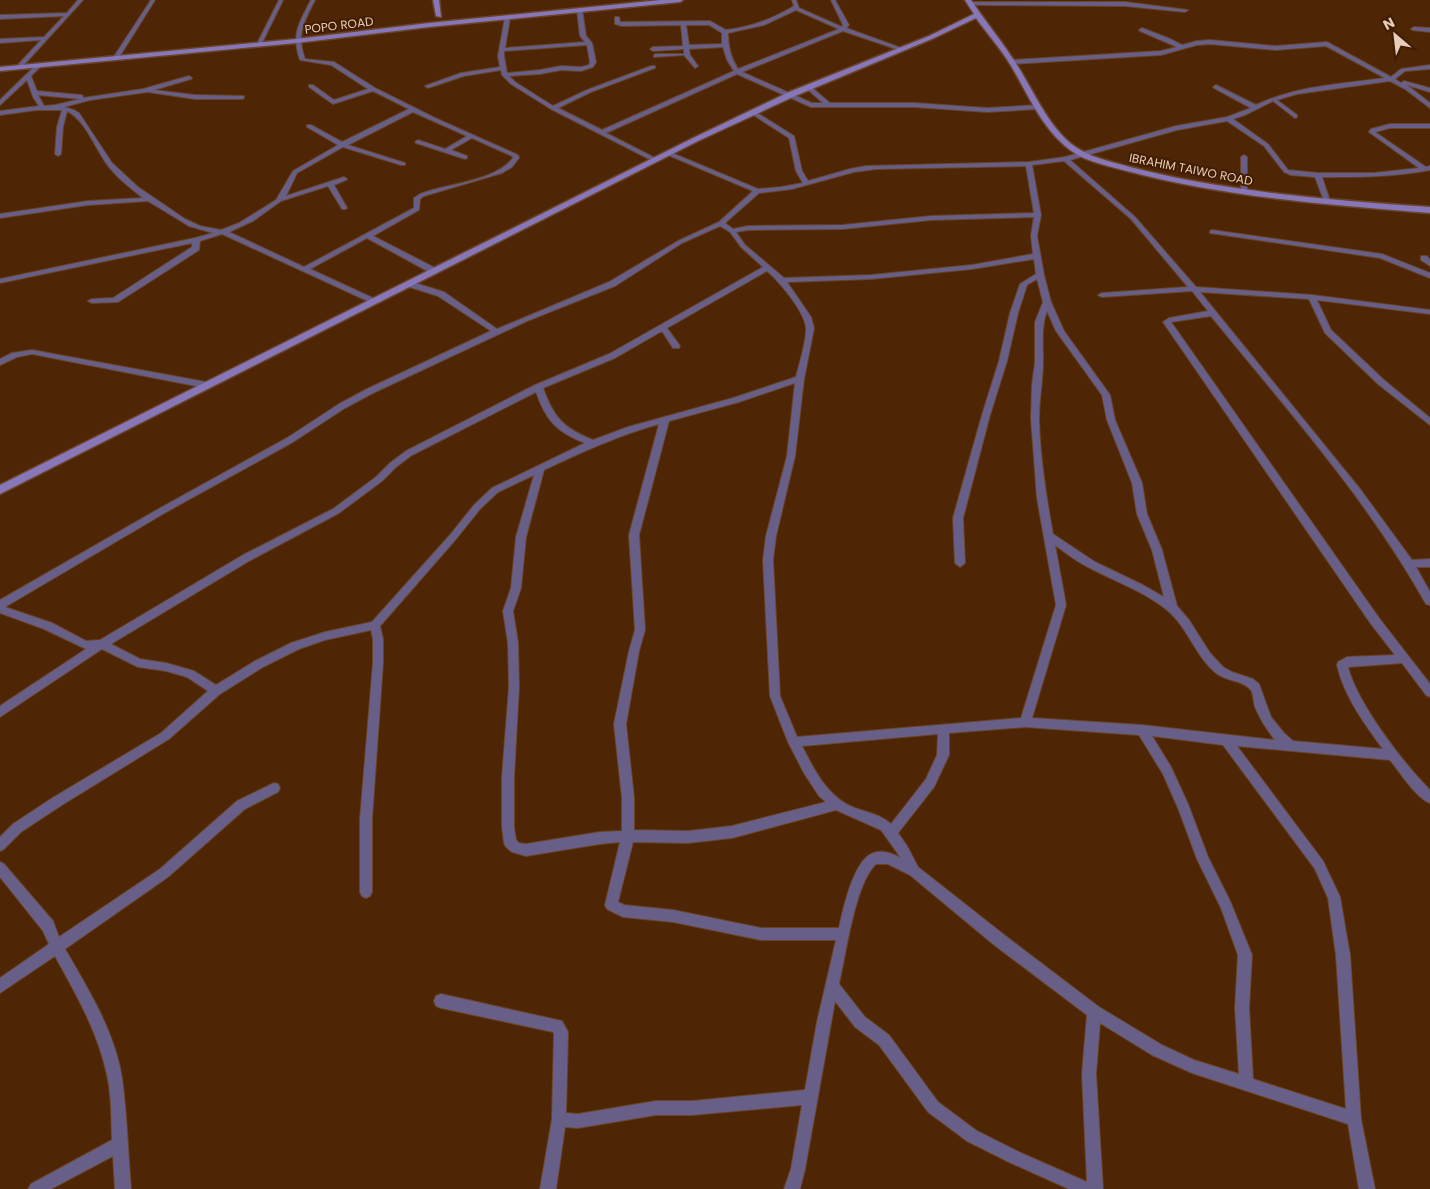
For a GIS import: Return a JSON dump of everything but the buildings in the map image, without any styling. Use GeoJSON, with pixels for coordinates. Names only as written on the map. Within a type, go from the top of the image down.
{"type":"FeatureCollection","features":[{"type":"Feature","properties":{"kind":"main road"},"geometry":{"type":"LineString","coordinates":[[436,0],[439,16],[446,21],[457,22]]}},
{"type":"Feature","properties":{"kind":"main road","name":"POPO ROAD"},"geometry":{"type":"LineString","coordinates":[[0,69],[258,45],[457,22],[680,0]]}},
{"type":"Feature","properties":{"kind":"main road","name":"IBRAHIM TAIWO ROAD"},"geometry":{"type":"LineString","coordinates":[[970,2],[977,15],[1011,62],[1038,107],[1060,137],[1081,153],[1102,162],[1144,174],[1244,191],[1430,210]]}},
{"type":"Feature","properties":{"kind":"main road"},"geometry":{"type":"LineString","coordinates":[[0,490],[655,160],[790,95],[977,15]]}},
{"type":"Feature","properties":{"kind":"main road"},"geometry":{"type":"LineString","coordinates":[[429,25],[439,16]]}},
{"type":"Feature","properties":{"kind":"street"},"geometry":{"type":"LineString","coordinates":[[18,67],[81,0]]}},
{"type":"Feature","properties":{"kind":"street"},"geometry":{"type":"LineString","coordinates":[[116,58],[153,0]]}},
{"type":"Feature","properties":{"kind":"street"},"geometry":{"type":"LineString","coordinates":[[258,45],[281,0]]}},
{"type":"Feature","properties":{"kind":"street"},"geometry":{"type":"LineString","coordinates":[[305,269],[417,209],[417,198],[422,195],[460,183],[492,177],[514,162],[515,154],[471,136],[373,89],[332,63],[303,60],[296,41],[298,30],[314,0]]}},
{"type":"Feature","properties":{"kind":"street"},"geometry":{"type":"LineString","coordinates":[[794,0],[798,6],[796,8]]}},
{"type":"Feature","properties":{"kind":"street"},"geometry":{"type":"LineString","coordinates":[[601,133],[737,72],[843,29],[846,25],[833,0]]}},
{"type":"Feature","properties":{"kind":"street"},"geometry":{"type":"LineString","coordinates":[[970,2],[1108,2],[1186,10]]}},
{"type":"Feature","properties":{"kind":"street"},"geometry":{"type":"LineString","coordinates":[[617,18],[617,23],[622,24],[684,25],[710,23],[725,32],[749,27],[796,8],[843,29],[901,49]]}},
{"type":"Feature","properties":{"kind":"street"},"geometry":{"type":"LineString","coordinates":[[505,76],[561,68],[581,69],[591,66],[593,62],[589,43],[583,36],[580,10]]}},
{"type":"Feature","properties":{"kind":"street"},"geometry":{"type":"LineString","coordinates":[[0,17],[68,14]]}},
{"type":"Feature","properties":{"kind":"street"},"geometry":{"type":"LineString","coordinates":[[507,18],[502,50],[502,68],[505,76],[529,94],[553,108],[655,160]]}},
{"type":"Feature","properties":{"kind":"street"},"geometry":{"type":"LineString","coordinates":[[684,25],[686,48],[695,66]]}},
{"type":"Feature","properties":{"kind":"street"},"geometry":{"type":"LineString","coordinates":[[1414,29],[1430,30]]}},
{"type":"Feature","properties":{"kind":"street"},"geometry":{"type":"LineString","coordinates":[[1142,30],[1183,48]]}},
{"type":"Feature","properties":{"kind":"street"},"geometry":{"type":"LineString","coordinates":[[725,32],[725,45],[730,60],[737,72],[811,106],[914,105],[987,110],[1038,107]]}},
{"type":"Feature","properties":{"kind":"street"},"geometry":{"type":"LineString","coordinates":[[0,40],[46,38]]}},
{"type":"Feature","properties":{"kind":"street"},"geometry":{"type":"LineString","coordinates":[[1011,62],[1161,53],[1197,43],[1210,42],[1276,48],[1327,44],[1393,80],[1430,106]]}},
{"type":"Feature","properties":{"kind":"street"},"geometry":{"type":"LineString","coordinates":[[502,50],[589,43]]}},
{"type":"Feature","properties":{"kind":"street"},"geometry":{"type":"LineString","coordinates":[[653,49],[725,45]]}},
{"type":"Feature","properties":{"kind":"street"},"geometry":{"type":"LineString","coordinates":[[656,56],[688,55]]}},
{"type":"Feature","properties":{"kind":"street"},"geometry":{"type":"LineString","coordinates":[[0,103],[39,65]]}},
{"type":"Feature","properties":{"kind":"street"},"geometry":{"type":"LineString","coordinates":[[1393,80],[1403,70],[1430,67]]}},
{"type":"Feature","properties":{"kind":"street"},"geometry":{"type":"LineString","coordinates":[[428,86],[463,74],[502,68]]}},
{"type":"Feature","properties":{"kind":"street"},"geometry":{"type":"LineString","coordinates":[[553,108],[590,91],[653,68]]}},
{"type":"Feature","properties":{"kind":"street"},"geometry":{"type":"LineString","coordinates":[[28,76],[43,108]]}},
{"type":"Feature","properties":{"kind":"street"},"geometry":{"type":"LineString","coordinates":[[56,108],[58,105],[90,98],[144,91],[189,78]]}},
{"type":"Feature","properties":{"kind":"street"},"geometry":{"type":"LineString","coordinates":[[670,154],[757,191],[784,189],[851,170],[1030,164],[1065,159],[1081,153],[1144,139],[1176,128],[1228,119],[1243,114],[1273,99],[1296,92],[1393,80],[1430,90]]}},
{"type":"Feature","properties":{"kind":"street"},"geometry":{"type":"LineString","coordinates":[[311,86],[333,102],[373,89]]}},
{"type":"Feature","properties":{"kind":"street"},"geometry":{"type":"LineString","coordinates":[[1216,86],[1254,108]]}},
{"type":"Feature","properties":{"kind":"street"},"geometry":{"type":"LineString","coordinates":[[808,87],[830,106]]}},
{"type":"Feature","properties":{"kind":"street"},"geometry":{"type":"LineString","coordinates":[[144,91],[184,96],[210,97],[230,95],[242,97]]}},
{"type":"Feature","properties":{"kind":"street"},"geometry":{"type":"LineString","coordinates":[[35,93],[90,98]]}},
{"type":"Feature","properties":{"kind":"street"},"geometry":{"type":"LineString","coordinates":[[1273,99],[1295,116]]}},
{"type":"Feature","properties":{"kind":"street"},"geometry":{"type":"LineString","coordinates":[[0,113],[43,108],[73,111],[86,127],[110,165],[122,177],[170,213],[192,225],[223,232],[372,301]]}},
{"type":"Feature","properties":{"kind":"street"},"geometry":{"type":"LineString","coordinates":[[58,154],[60,127],[65,109]]}},
{"type":"Feature","properties":{"kind":"street"},"geometry":{"type":"LineString","coordinates":[[279,200],[285,192],[289,177],[294,172],[342,145],[414,109]]}},
{"type":"Feature","properties":{"kind":"street"},"geometry":{"type":"LineString","coordinates":[[754,113],[792,137],[799,171],[807,184]]}},
{"type":"Feature","properties":{"kind":"street"},"geometry":{"type":"LineString","coordinates":[[1228,119],[1266,146],[1286,171],[1291,173],[1374,175],[1401,173],[1427,168]]}},
{"type":"Feature","properties":{"kind":"street"},"geometry":{"type":"LineString","coordinates":[[309,126],[325,138],[342,145],[403,164]]}},
{"type":"Feature","properties":{"kind":"street"},"geometry":{"type":"LineString","coordinates":[[1427,168],[1372,132],[1373,130],[1390,126],[1430,126]]}},
{"type":"Feature","properties":{"kind":"street"},"geometry":{"type":"LineString","coordinates":[[445,151],[471,136]]}},
{"type":"Feature","properties":{"kind":"street"},"geometry":{"type":"LineString","coordinates":[[418,142],[465,157]]}},
{"type":"Feature","properties":{"kind":"street"},"geometry":{"type":"LineString","coordinates":[[1244,157],[1244,191]]}},
{"type":"Feature","properties":{"kind":"street"},"geometry":{"type":"LineString","coordinates":[[1065,159],[1133,218],[1194,289],[1357,491],[1409,564],[1430,601]]}},
{"type":"Feature","properties":{"kind":"street"},"geometry":{"type":"LineString","coordinates":[[1030,164],[1038,215],[1034,236],[1040,276],[1048,302],[1060,331],[1106,395],[1111,420],[1137,483],[1142,514],[1157,550],[1172,608]]}},
{"type":"Feature","properties":{"kind":"street"},"geometry":{"type":"LineString","coordinates":[[1318,175],[1327,200]]}},
{"type":"Feature","properties":{"kind":"street"},"geometry":{"type":"LineString","coordinates":[[0,281],[196,240],[223,232],[238,226],[279,200],[344,179]]}},
{"type":"Feature","properties":{"kind":"street"},"geometry":{"type":"LineString","coordinates":[[330,184],[344,208]]}},
{"type":"Feature","properties":{"kind":"street"},"geometry":{"type":"LineString","coordinates":[[0,604],[290,440],[363,395],[497,332],[612,284],[680,242],[721,223],[757,191]]}},
{"type":"Feature","properties":{"kind":"street"},"geometry":{"type":"LineString","coordinates":[[0,216],[88,204],[152,199]]}},
{"type":"Feature","properties":{"kind":"street"},"geometry":{"type":"LineString","coordinates":[[732,231],[748,228],[843,228],[931,218],[1038,215]]}},
{"type":"Feature","properties":{"kind":"street"},"geometry":{"type":"LineString","coordinates":[[721,223],[732,231],[743,246],[766,268],[782,280],[807,317],[810,328],[800,379],[790,456],[771,536],[768,560],[775,696],[794,742],[808,769],[824,792],[836,804],[885,826],[903,850],[914,871]]}},
{"type":"Feature","properties":{"kind":"street"},"geometry":{"type":"LineString","coordinates":[[1212,232],[1382,256],[1430,276]]}},
{"type":"Feature","properties":{"kind":"street"},"geometry":{"type":"LineString","coordinates":[[368,236],[434,272]]}},
{"type":"Feature","properties":{"kind":"street"},"geometry":{"type":"LineString","coordinates":[[92,301],[115,300],[196,248],[196,240]]}},
{"type":"Feature","properties":{"kind":"street"},"geometry":{"type":"LineString","coordinates":[[782,280],[871,277],[972,267],[1037,256]]}},
{"type":"Feature","properties":{"kind":"street"},"geometry":{"type":"LineString","coordinates":[[0,712],[102,644],[246,558],[336,511],[379,479],[409,453],[538,387],[612,356],[766,268]]}},
{"type":"Feature","properties":{"kind":"street"},"geometry":{"type":"LineString","coordinates":[[960,563],[958,518],[1003,361],[1014,312],[1024,284],[1040,276]]}},
{"type":"Feature","properties":{"kind":"street"},"geometry":{"type":"LineString","coordinates":[[409,284],[441,294],[497,332]]}},
{"type":"Feature","properties":{"kind":"street"},"geometry":{"type":"LineString","coordinates":[[1102,295],[1194,289],[1312,297],[1430,312]]}},
{"type":"Feature","properties":{"kind":"street"},"geometry":{"type":"LineString","coordinates":[[1312,297],[1328,331],[1382,382],[1430,422]]}},
{"type":"Feature","properties":{"kind":"street"},"geometry":{"type":"LineString","coordinates":[[1025,722],[1058,620],[1061,605],[1042,498],[1035,419],[1040,322],[1048,302]]}},
{"type":"Feature","properties":{"kind":"street"},"geometry":{"type":"LineString","coordinates":[[1213,313],[1166,322],[1403,659],[1430,692]]}},
{"type":"Feature","properties":{"kind":"street"},"geometry":{"type":"LineString","coordinates":[[663,327],[676,346]]}},
{"type":"Feature","properties":{"kind":"street"},"geometry":{"type":"LineString","coordinates":[[0,362],[14,355],[32,352],[206,385]]}},
{"type":"Feature","properties":{"kind":"street"},"geometry":{"type":"LineString","coordinates":[[0,845],[17,828],[164,736],[216,692],[259,664],[295,646],[325,636],[375,625],[441,551],[476,507],[495,490],[593,444],[631,429],[736,400],[800,379]]}},
{"type":"Feature","properties":{"kind":"street"},"geometry":{"type":"LineString","coordinates":[[538,387],[548,414],[557,426],[575,437],[593,444]]}},
{"type":"Feature","properties":{"kind":"street"},"geometry":{"type":"LineString","coordinates":[[665,419],[634,534],[640,630],[620,724],[628,798],[628,836],[611,905],[623,911],[673,916],[761,934],[844,934]]}},
{"type":"Feature","properties":{"kind":"street"},"geometry":{"type":"LineString","coordinates":[[540,468],[521,537],[516,588],[508,611],[513,643],[514,687],[508,777],[510,844],[516,848],[526,850],[628,836],[688,837],[732,832],[836,804]]}},
{"type":"Feature","properties":{"kind":"street"},"geometry":{"type":"LineString","coordinates":[[1049,536],[1080,558],[1138,585],[1172,608],[1180,615],[1208,660],[1227,677],[1242,680],[1253,685],[1259,692],[1259,701],[1268,721],[1283,740],[1290,745]]}},
{"type":"Feature","properties":{"kind":"street"},"geometry":{"type":"LineString","coordinates":[[1409,564],[1430,563]]}},
{"type":"Feature","properties":{"kind":"street"},"geometry":{"type":"LineString","coordinates":[[0,609],[48,626],[85,645],[102,644],[138,662],[190,674],[216,692]]}},
{"type":"Feature","properties":{"kind":"street"},"geometry":{"type":"LineString","coordinates":[[366,892],[366,819],[378,663],[378,639],[375,625]]}},
{"type":"Feature","properties":{"kind":"street"},"geometry":{"type":"LineString","coordinates":[[1403,659],[1347,661],[1342,665],[1342,670],[1354,695],[1393,755],[1430,798]]}},
{"type":"Feature","properties":{"kind":"street"},"geometry":{"type":"LineString","coordinates":[[794,742],[1025,722],[1142,730],[1226,740],[1393,755]]}},
{"type":"Feature","properties":{"kind":"street"},"geometry":{"type":"LineString","coordinates":[[890,834],[930,783],[943,755],[944,730]]}},
{"type":"Feature","properties":{"kind":"street"},"geometry":{"type":"LineString","coordinates":[[1142,730],[1167,772],[1184,808],[1203,859],[1226,904],[1245,955],[1242,1008],[1246,1082]]}},
{"type":"Feature","properties":{"kind":"street"},"geometry":{"type":"LineString","coordinates":[[1226,740],[1319,865],[1334,898],[1343,955],[1354,1119],[1367,1189]]}},
{"type":"Feature","properties":{"kind":"street"},"geometry":{"type":"LineString","coordinates":[[0,986],[107,910],[164,873],[240,805],[274,788]]}},
{"type":"Feature","properties":{"kind":"street"},"geometry":{"type":"LineString","coordinates":[[792,1189],[832,985],[850,905],[860,878],[874,858],[889,858],[914,871],[998,939],[1094,1012],[1157,1050],[1192,1066],[1246,1082],[1354,1119]]}},
{"type":"Feature","properties":{"kind":"street"},"geometry":{"type":"LineString","coordinates":[[0,868],[48,926],[57,947],[88,1003],[105,1041],[115,1077],[123,1189]]}},
{"type":"Feature","properties":{"kind":"street"},"geometry":{"type":"LineString","coordinates":[[832,985],[860,1022],[884,1040],[933,1106],[972,1136],[1086,1189]]}},
{"type":"Feature","properties":{"kind":"street"},"geometry":{"type":"LineString","coordinates":[[441,1001],[557,1026],[561,1032],[559,1119],[548,1189]]}},
{"type":"Feature","properties":{"kind":"street"},"geometry":{"type":"LineString","coordinates":[[1094,1012],[1089,1074],[1095,1189]]}},
{"type":"Feature","properties":{"kind":"street"},"geometry":{"type":"LineString","coordinates":[[559,1119],[578,1121],[656,1108],[710,1107],[811,1097]]}},
{"type":"Feature","properties":{"kind":"street"},"geometry":{"type":"LineString","coordinates":[[36,1189],[120,1144]]}}]}
